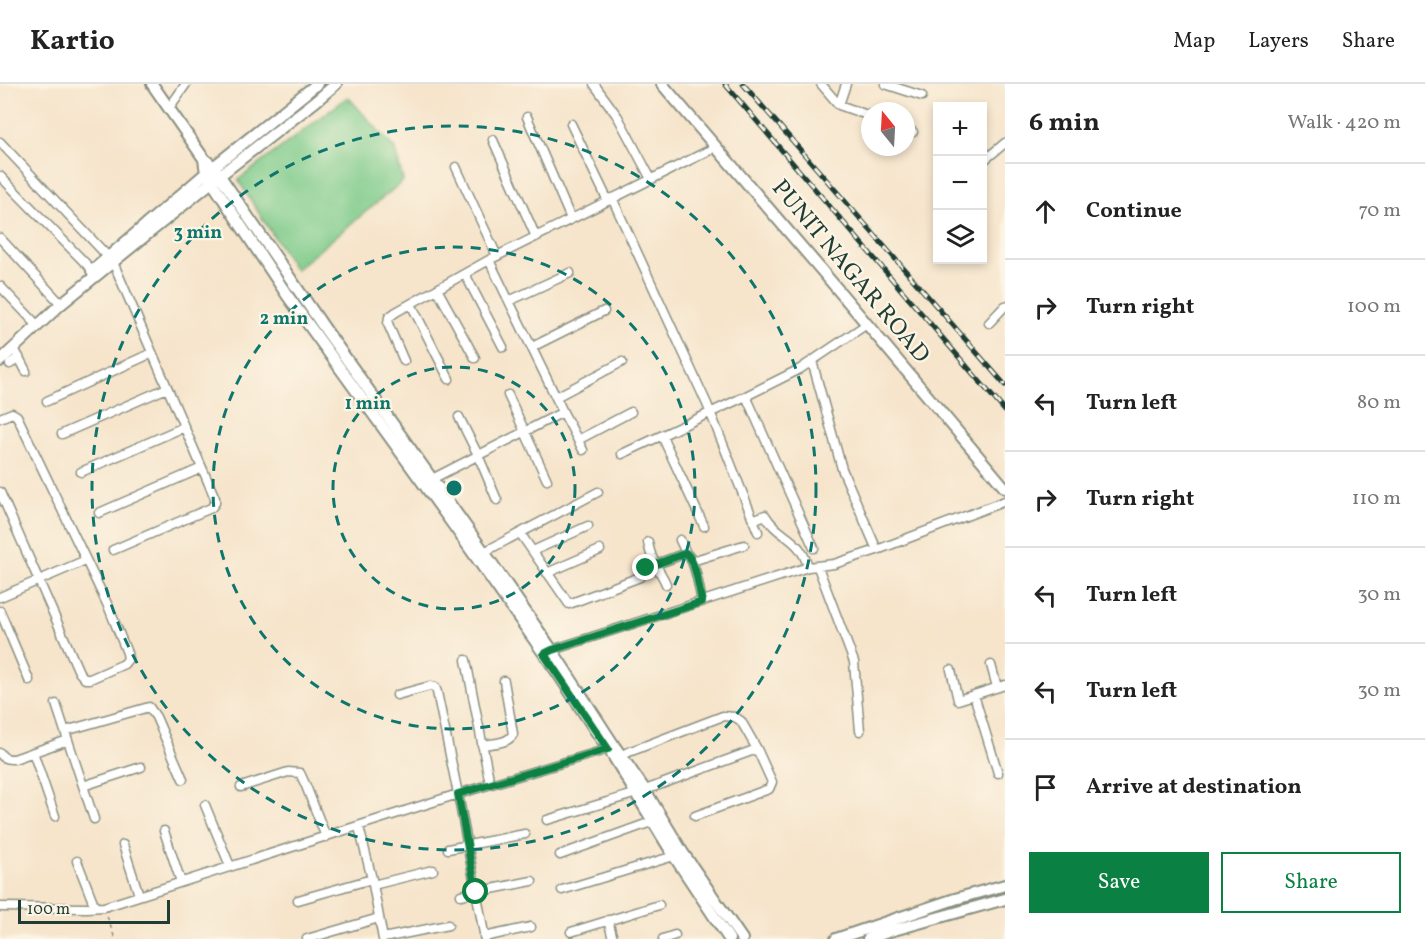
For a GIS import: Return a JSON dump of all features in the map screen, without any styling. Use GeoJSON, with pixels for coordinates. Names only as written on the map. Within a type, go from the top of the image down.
{"type":"FeatureCollection","features":[{"type":"Feature","properties":{"kind":"street"},"geometry":{"type":"LineString","coordinates":[[152,84],[204,159],[293,304],[548,652]]}},
{"type":"Feature","properties":{"kind":"street"},"geometry":{"type":"LineString","coordinates":[[169,108],[186,84]]}},
{"type":"Feature","properties":{"kind":"street"},"geometry":{"type":"LineString","coordinates":[[0,352],[317,84]]}},
{"type":"Feature","properties":{"kind":"street"},"geometry":{"type":"LineString","coordinates":[[213,174],[316,101],[336,84]]}},
{"type":"Feature","properties":{"kind":"street"},"geometry":{"type":"LineString","coordinates":[[594,84],[618,117],[651,179]]}},
{"type":"Feature","properties":{"kind":"street","name":"PUNIT NAGAR ROAD"},"geometry":{"type":"LineString","coordinates":[[662,84],[1005,488]]}},
{"type":"Feature","properties":{"kind":"street"},"geometry":{"type":"LineString","coordinates":[[821,84],[839,105],[861,113]]}},
{"type":"Feature","properties":{"kind":"street"},"geometry":{"type":"LineString","coordinates":[[839,105],[846,84]]}},
{"type":"Feature","properties":{"kind":"street"},"geometry":{"type":"LineString","coordinates":[[885,84],[922,96]]}},
{"type":"Feature","properties":{"kind":"street"},"geometry":{"type":"LineString","coordinates":[[527,117],[571,219]]}},
{"type":"Feature","properties":{"kind":"street"},"geometry":{"type":"LineString","coordinates":[[572,124],[707,404],[758,532]]}},
{"type":"Feature","properties":{"kind":"street"},"geometry":{"type":"LineString","coordinates":[[493,140],[536,237]]}},
{"type":"Feature","properties":{"kind":"street"},"geometry":{"type":"LineString","coordinates":[[0,142],[110,259],[215,498],[215,503],[211,508],[113,550]]}},
{"type":"Feature","properties":{"kind":"street"},"geometry":{"type":"LineString","coordinates":[[987,158],[1005,143]]}},
{"type":"Feature","properties":{"kind":"street"},"geometry":{"type":"LineString","coordinates":[[404,361],[388,324],[389,317],[493,258],[716,147]]}},
{"type":"Feature","properties":{"kind":"street"},"geometry":{"type":"LineString","coordinates":[[456,166],[509,301],[583,450]]}},
{"type":"Feature","properties":{"kind":"street"},"geometry":{"type":"LineString","coordinates":[[213,174],[484,552],[548,652],[741,939]]}},
{"type":"Feature","properties":{"kind":"street"},"geometry":{"type":"LineString","coordinates":[[0,176],[95,273]]}},
{"type":"Feature","properties":{"kind":"street"},"geometry":{"type":"LineString","coordinates":[[0,238],[59,302]]}},
{"type":"Feature","properties":{"kind":"street"},"geometry":{"type":"LineString","coordinates":[[509,301],[570,273]]}},
{"type":"Feature","properties":{"kind":"street"},"geometry":{"type":"LineString","coordinates":[[465,274],[503,347]]}},
{"type":"Feature","properties":{"kind":"street"},"geometry":{"type":"LineString","coordinates":[[0,286],[35,324]]}},
{"type":"Feature","properties":{"kind":"street"},"geometry":{"type":"LineString","coordinates":[[437,289],[475,358]]}},
{"type":"Feature","properties":{"kind":"street"},"geometry":{"type":"LineString","coordinates":[[411,304],[449,379]]}},
{"type":"Feature","properties":{"kind":"street"},"geometry":{"type":"LineString","coordinates":[[988,323],[1005,306]]}},
{"type":"Feature","properties":{"kind":"street"},"geometry":{"type":"LineString","coordinates":[[532,347],[604,311]]}},
{"type":"Feature","properties":{"kind":"street"},"geometry":{"type":"LineString","coordinates":[[5,362],[16,352],[35,324]]}},
{"type":"Feature","properties":{"kind":"street"},"geometry":{"type":"LineString","coordinates":[[622,454],[800,369],[867,324]]}},
{"type":"Feature","properties":{"kind":"street"},"geometry":{"type":"LineString","coordinates":[[16,352],[26,371]]}},
{"type":"Feature","properties":{"kind":"street"},"geometry":{"type":"LineString","coordinates":[[47,401],[152,352]]}},
{"type":"Feature","properties":{"kind":"street"},"geometry":{"type":"LineString","coordinates":[[812,361],[842,469],[876,550]]}},
{"type":"Feature","properties":{"kind":"street"},"geometry":{"type":"LineString","coordinates":[[556,397],[622,362]]}},
{"type":"Feature","properties":{"kind":"street"},"geometry":{"type":"LineString","coordinates":[[62,434],[167,388]]}},
{"type":"Feature","properties":{"kind":"street"},"geometry":{"type":"LineString","coordinates":[[508,395],[547,480]]}},
{"type":"Feature","properties":{"kind":"street"},"geometry":{"type":"LineString","coordinates":[[746,396],[812,544],[800,548]]}},
{"type":"Feature","properties":{"kind":"street"},"geometry":{"type":"LineString","coordinates":[[432,479],[563,412]]}},
{"type":"Feature","properties":{"kind":"street"},"geometry":{"type":"LineString","coordinates":[[578,440],[632,412]]}},
{"type":"Feature","properties":{"kind":"street"},"geometry":{"type":"LineString","coordinates":[[0,418],[12,413],[17,416],[109,608],[127,653],[128,659],[124,664],[90,679],[85,679],[79,672],[0,492]]}},
{"type":"Feature","properties":{"kind":"street"},"geometry":{"type":"LineString","coordinates":[[459,417],[497,500]]}},
{"type":"Feature","properties":{"kind":"street"},"geometry":{"type":"LineString","coordinates":[[81,472],[184,427]]}},
{"type":"Feature","properties":{"kind":"street"},"geometry":{"type":"LineString","coordinates":[[662,436],[704,526]]}},
{"type":"Feature","properties":{"kind":"street"},"geometry":{"type":"LineString","coordinates":[[99,513],[202,468]]}},
{"type":"Feature","properties":{"kind":"street"},"geometry":{"type":"LineString","coordinates":[[484,552],[598,492]]}},
{"type":"Feature","properties":{"kind":"street"},"geometry":{"type":"LineString","coordinates":[[548,652],[808,567],[834,564],[1005,501]]}},
{"type":"Feature","properties":{"kind":"street"},"geometry":{"type":"LineString","coordinates":[[753,520],[765,515],[771,525],[796,543],[806,556],[808,567]]}},
{"type":"Feature","properties":{"kind":"street"},"geometry":{"type":"LineString","coordinates":[[533,551],[588,526]]}},
{"type":"Feature","properties":{"kind":"street"},"geometry":{"type":"LineString","coordinates":[[520,532],[569,604],[640,577]]}},
{"type":"Feature","properties":{"kind":"street"},"geometry":{"type":"LineString","coordinates":[[680,540],[692,561],[702,602]]}},
{"type":"Feature","properties":{"kind":"street"},"geometry":{"type":"LineString","coordinates":[[648,542],[666,584]]}},
{"type":"Feature","properties":{"kind":"street"},"geometry":{"type":"LineString","coordinates":[[692,561],[744,545]]}},
{"type":"Feature","properties":{"kind":"street"},"geometry":{"type":"LineString","coordinates":[[547,573],[600,550]]}},
{"type":"Feature","properties":{"kind":"street"},"geometry":{"type":"LineString","coordinates":[[646,568],[686,553]]}},
{"type":"Feature","properties":{"kind":"street"},"geometry":{"type":"LineString","coordinates":[[0,597],[86,560]]}},
{"type":"Feature","properties":{"kind":"street"},"geometry":{"type":"LineString","coordinates":[[818,567],[854,662],[860,731]]}},
{"type":"Feature","properties":{"kind":"street"},"geometry":{"type":"LineString","coordinates":[[0,611],[29,680]]}},
{"type":"Feature","properties":{"kind":"street"},"geometry":{"type":"LineString","coordinates":[[466,660],[490,784]]}},
{"type":"Feature","properties":{"kind":"street"},"geometry":{"type":"LineString","coordinates":[[951,670],[958,700],[1001,686],[991,665]]}},
{"type":"Feature","properties":{"kind":"street"},"geometry":{"type":"LineString","coordinates":[[482,745],[505,741],[513,734],[504,681]]}},
{"type":"Feature","properties":{"kind":"street"},"geometry":{"type":"LineString","coordinates":[[397,695],[430,686],[435,687],[437,692],[485,938],[531,927]]}},
{"type":"Feature","properties":{"kind":"street"},"geometry":{"type":"LineString","coordinates":[[974,695],[998,773]]}},
{"type":"Feature","properties":{"kind":"street"},"geometry":{"type":"LineString","coordinates":[[56,704],[94,819]]}},
{"type":"Feature","properties":{"kind":"street"},"geometry":{"type":"LineString","coordinates":[[0,753],[8,759],[33,752],[67,736],[149,707],[156,717],[183,779]]}},
{"type":"Feature","properties":{"kind":"street"},"geometry":{"type":"LineString","coordinates":[[0,907],[99,907],[490,784],[615,750],[723,716],[735,717],[741,721],[757,749],[772,782],[769,789],[695,816]]}},
{"type":"Feature","properties":{"kind":"street"},"geometry":{"type":"LineString","coordinates":[[547,820],[641,792],[757,749]]}},
{"type":"Feature","properties":{"kind":"street"},"geometry":{"type":"LineString","coordinates":[[33,752],[55,816]]}},
{"type":"Feature","properties":{"kind":"street"},"geometry":{"type":"LineString","coordinates":[[83,786],[141,767]]}},
{"type":"Feature","properties":{"kind":"street"},"geometry":{"type":"LineString","coordinates":[[241,787],[288,772],[300,773],[326,837]]}},
{"type":"Feature","properties":{"kind":"street"},"geometry":{"type":"LineString","coordinates":[[641,792],[674,856],[729,939]]}},
{"type":"Feature","properties":{"kind":"street"},"geometry":{"type":"LineString","coordinates":[[205,806],[230,866]]}},
{"type":"Feature","properties":{"kind":"street"},"geometry":{"type":"LineString","coordinates":[[560,855],[654,821]]}},
{"type":"Feature","properties":{"kind":"street"},"geometry":{"type":"LineString","coordinates":[[359,826],[383,938],[448,925]]}},
{"type":"Feature","properties":{"kind":"street"},"geometry":{"type":"LineString","coordinates":[[164,831],[181,882]]}},
{"type":"Feature","properties":{"kind":"street"},"geometry":{"type":"LineString","coordinates":[[448,849],[525,834]]}},
{"type":"Feature","properties":{"kind":"street"},"geometry":{"type":"LineString","coordinates":[[123,845],[139,895]]}},
{"type":"Feature","properties":{"kind":"street"},"geometry":{"type":"LineString","coordinates":[[562,890],[674,856]]}},
{"type":"Feature","properties":{"kind":"street"},"geometry":{"type":"LineString","coordinates":[[77,861],[99,907]]}},
{"type":"Feature","properties":{"kind":"street"},"geometry":{"type":"LineString","coordinates":[[298,900],[433,870]]}},
{"type":"Feature","properties":{"kind":"street"},"geometry":{"type":"LineString","coordinates":[[461,895],[532,881]]}},
{"type":"Feature","properties":{"kind":"street"},"geometry":{"type":"LineString","coordinates":[[836,939],[955,899],[1005,885]]}},
{"type":"Feature","properties":{"kind":"street"},"geometry":{"type":"LineString","coordinates":[[868,939],[1005,899]]}},
{"type":"Feature","properties":{"kind":"street"},"geometry":{"type":"LineString","coordinates":[[571,932],[659,905]]}},
{"type":"Feature","properties":{"kind":"street"},"geometry":{"type":"LineString","coordinates":[[307,939],[379,918]]}},
{"type":"Feature","properties":{"kind":"street"},"geometry":{"type":"LineString","coordinates":[[608,920],[613,939]]}},
{"type":"Feature","properties":{"kind":"street"},"geometry":{"type":"LineString","coordinates":[[663,939],[675,935]]}},
{"type":"Feature","properties":{"kind":"path"},"geometry":{"type":"LineString","coordinates":[[99,907],[115,939]]}},
{"type":"Feature","properties":{"kind":"green space"},"geometry":{"type":"Polygon","coordinates":[[[348,97],[395,149],[403,181],[295,270],[238,180],[348,97]]]}},
{"type":"Feature","properties":{"kind":"railway"},"geometry":{"type":"LineString","coordinates":[[725,84],[1005,411]]}},
{"type":"Feature","properties":{"kind":"railway"},"geometry":{"type":"LineString","coordinates":[[743,84],[1005,385]]}},
{"type":"Feature","properties":{"kind":"route"},"geometry":{"type":"LineString","coordinates":[[476,892],[458,794],[608,749],[544,654],[702,602],[693,565],[686,553],[646,568]]}}]}
